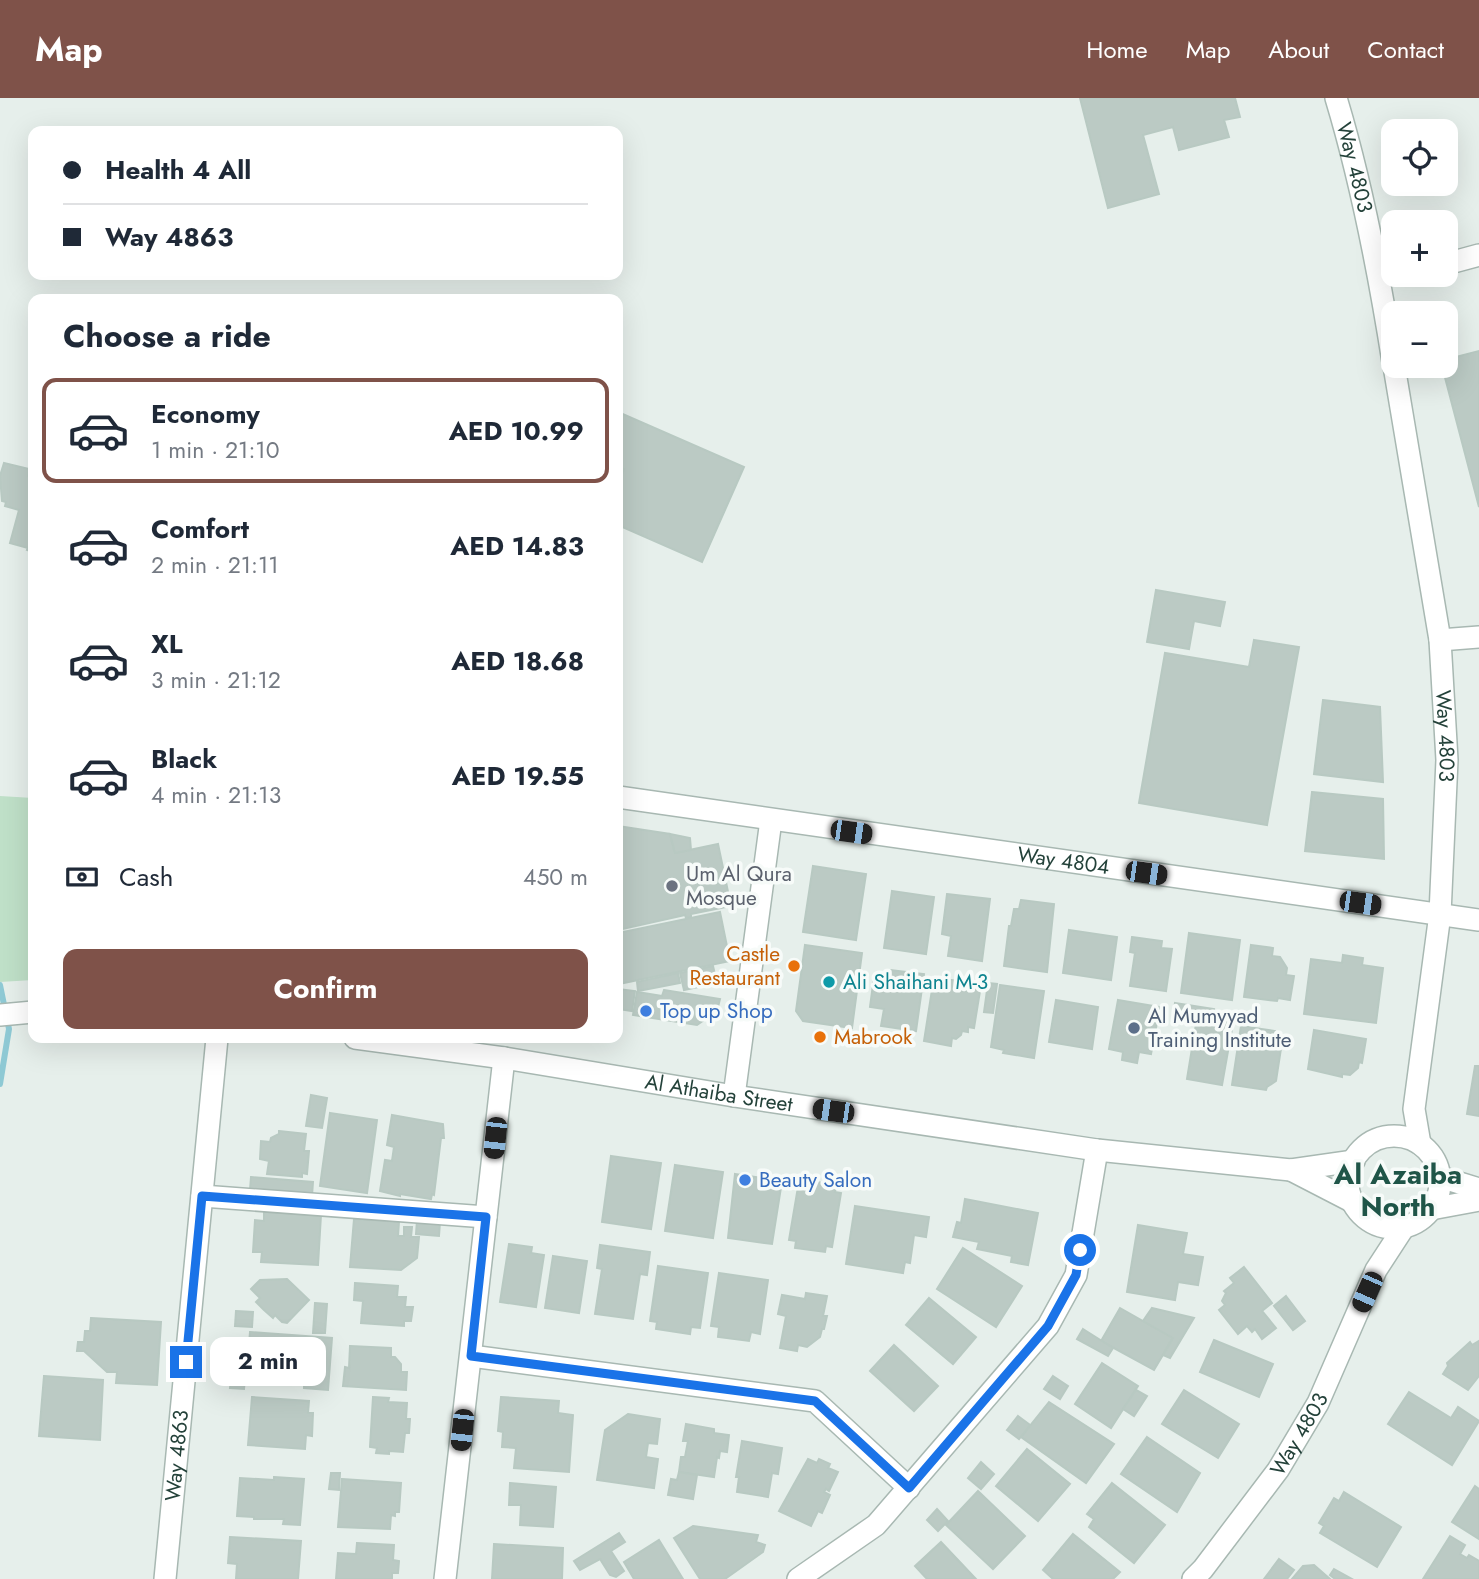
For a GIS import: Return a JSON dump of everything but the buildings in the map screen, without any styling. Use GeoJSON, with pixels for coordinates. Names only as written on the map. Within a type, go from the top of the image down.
{"type":"FeatureCollection","features":[{"type":"Feature","properties":{"kind":"street","name":"Way 4803"},"geometry":{"type":"LineString","coordinates":[[1336,98],[1381,247]]}},
{"type":"Feature","properties":{"kind":"street"},"geometry":{"type":"LineString","coordinates":[[1458,261],[1479,256]]}},
{"type":"Feature","properties":{"kind":"street","name":"Way 4803"},"geometry":{"type":"LineString","coordinates":[[1395,378],[1440,640],[1447,760],[1440,914],[1414,1109],[1420,1144]]}},
{"type":"Feature","properties":{"kind":"street"},"geometry":{"type":"LineString","coordinates":[[1440,640],[1479,637]]}},
{"type":"Feature","properties":{"kind":"street","name":"Way 4804"},"geometry":{"type":"LineString","coordinates":[[623,798],[1479,920]]}},
{"type":"Feature","properties":{"kind":"street"},"geometry":{"type":"LineString","coordinates":[[734,1096],[771,820]]}},
{"type":"Feature","properties":{"kind":"street","name":"Way 4863"},"geometry":{"type":"LineString","coordinates":[[165,1579],[217,1043]]}},
{"type":"Feature","properties":{"kind":"street","name":"Al Athaiba Street"},"geometry":{"type":"LineString","coordinates":[[392,1043],[1097,1150],[1291,1170],[1354,1161]]}},
{"type":"Feature","properties":{"kind":"street"},"geometry":{"type":"LineString","coordinates":[[445,1579],[504,1058]]}},
{"type":"Feature","properties":{"kind":"street","name":"Way 4803"},"geometry":{"type":"LineString","coordinates":[[1394,1136],[1414,1109]]}},
{"type":"Feature","properties":{"kind":"street"},"geometry":{"type":"LineString","coordinates":[[1394,1136],[1420,1144],[1437,1164],[1440,1177],[1439,1194],[1431,1209],[1415,1223],[1404,1227],[1393,1228],[1371,1222],[1360,1213],[1353,1202],[1348,1181],[1354,1161],[1371,1143],[1394,1136]]}},
{"type":"Feature","properties":{"kind":"street"},"geometry":{"type":"LineString","coordinates":[[798,1579],[876,1525],[1048,1326],[1076,1275],[1097,1150]]}},
{"type":"Feature","properties":{"kind":"street","name":"Al Athaiba Street"},"geometry":{"type":"LineString","coordinates":[[1291,1170],[1353,1202]]}},
{"type":"Feature","properties":{"kind":"street"},"geometry":{"type":"LineString","coordinates":[[1440,1177],[1479,1189]]}},
{"type":"Feature","properties":{"kind":"street"},"geometry":{"type":"LineString","coordinates":[[202,1196],[486,1217]]}},
{"type":"Feature","properties":{"kind":"street"},"geometry":{"type":"LineString","coordinates":[[1431,1209],[1479,1200]]}},
{"type":"Feature","properties":{"kind":"street"},"geometry":{"type":"LineString","coordinates":[[1371,1222],[1377,1270]]}},
{"type":"Feature","properties":{"kind":"street","name":"Way 4803"},"geometry":{"type":"LineString","coordinates":[[1193,1579],[1278,1470],[1318,1403],[1377,1270],[1404,1227]]}},
{"type":"Feature","properties":{"kind":"street"},"geometry":{"type":"LineString","coordinates":[[471,1356],[815,1401],[909,1488]]}},
{"type":"Feature","properties":{"kind":"green space"},"geometry":{"type":"Polygon","coordinates":[[[0,796],[28,798],[28,980],[0,982],[0,796]]]}},
{"type":"Feature","properties":{"kind":"waterway"},"geometry":{"type":"LineString","coordinates":[[0,985],[9,1029],[0,1084]]}},
{"type":"Feature","properties":{"kind":"place","name":"Um Al Qura Mosque"},"geometry":{"type":"Point","coordinates":[672,886]}},
{"type":"Feature","properties":{"kind":"place","name":"Castle Restaurant"},"geometry":{"type":"Point","coordinates":[794,966]}},
{"type":"Feature","properties":{"kind":"place","name":"Ali Shaihani M-3"},"geometry":{"type":"Point","coordinates":[829,982]}},
{"type":"Feature","properties":{"kind":"place","name":"Top up Shop"},"geometry":{"type":"Point","coordinates":[646,1011]}},
{"type":"Feature","properties":{"kind":"place","name":"Al Mumyyad Training Institute"},"geometry":{"type":"Point","coordinates":[1134,1028]}},
{"type":"Feature","properties":{"kind":"place","name":"Mabrook"},"geometry":{"type":"Point","coordinates":[820,1037]}},
{"type":"Feature","properties":{"kind":"place","name":"Beauty Salon"},"geometry":{"type":"Point","coordinates":[745,1180]}},
{"type":"Feature","properties":{"kind":"district","name":"Al Azaiba North"},"geometry":{"type":"Point","coordinates":[1398,1190]}},
{"type":"Feature","properties":{"kind":"route"},"geometry":{"type":"LineString","coordinates":[[186,1362],[202,1196],[486,1217],[471,1356],[815,1401],[909,1488],[1048,1326],[1076,1275],[1080,1250]]}}]}
